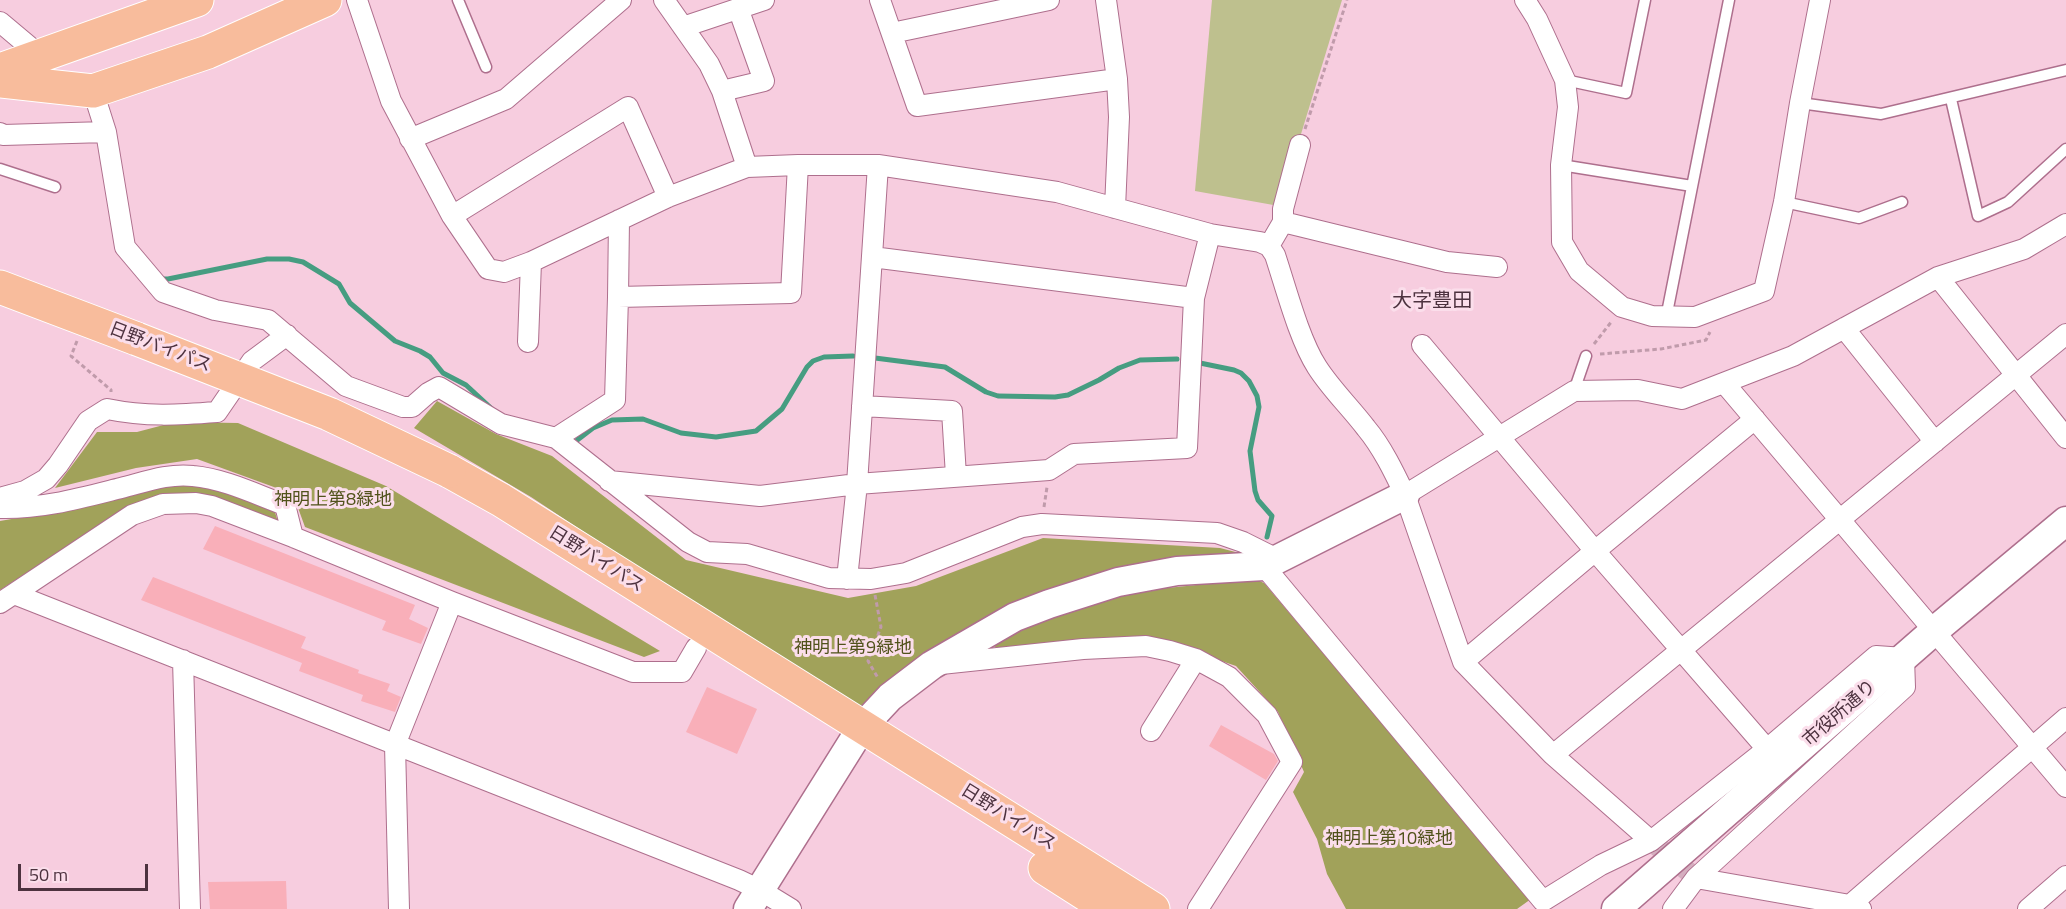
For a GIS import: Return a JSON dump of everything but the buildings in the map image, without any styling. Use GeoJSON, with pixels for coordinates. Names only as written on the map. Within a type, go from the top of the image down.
{"type":"FeatureCollection","features":[{"type":"Feature","properties":{"kind":"highway"},"geometry":{"type":"LineString","coordinates":[[0,70],[197,0]]}},
{"type":"Feature","properties":{"kind":"highway"},"geometry":{"type":"LineString","coordinates":[[0,81],[93,91],[208,52],[325,0]]}},
{"type":"Feature","properties":{"kind":"highway","name":"日野バイパス"},"geometry":{"type":"LineString","coordinates":[[0,287],[330,437],[510,506],[856,736],[1109,909]]}},
{"type":"Feature","properties":{"kind":"highway","name":"日野バイパス"},"geometry":{"type":"LineString","coordinates":[[0,309],[78,339],[133,349]]}},
{"type":"Feature","properties":{"kind":"highway","name":"日野バイパス"},"geometry":{"type":"LineString","coordinates":[[444,480],[490,519],[696,648],[856,736],[1153,909]]}},
{"type":"Feature","properties":{"kind":"street"},"geometry":{"type":"LineString","coordinates":[[357,0],[391,100],[410,140],[452,216],[488,268],[504,272],[531,262],[668,197],[747,167],[798,165],[878,165],[1057,192],[1210,234],[1260,242],[1269,246],[1275,255],[1316,366],[1367,429],[1395,473],[1405,495],[1463,662],[1553,755],[1651,841]]}},
{"type":"Feature","properties":{"kind":"street"},"geometry":{"type":"LineString","coordinates":[[410,140],[506,99],[621,0]]}},
{"type":"Feature","properties":{"kind":"street"},"geometry":{"type":"LineString","coordinates":[[664,0],[709,64],[722,91],[747,167]]}},
{"type":"Feature","properties":{"kind":"street"},"geometry":{"type":"LineString","coordinates":[[683,27],[764,0]]}},
{"type":"Feature","properties":{"kind":"street"},"geometry":{"type":"LineString","coordinates":[[880,0],[917,106],[1117,79]]}},
{"type":"Feature","properties":{"kind":"street"},"geometry":{"type":"LineString","coordinates":[[892,33],[1049,0]]}},
{"type":"Feature","properties":{"kind":"street"},"geometry":{"type":"LineString","coordinates":[[1106,0],[1117,79],[1119,117],[1115,208]]}},
{"type":"Feature","properties":{"kind":"street"},"geometry":{"type":"LineString","coordinates":[[1525,0],[1537,19],[1565,80],[1568,107],[1561,165],[1562,242],[1579,271],[1622,307],[1666,318],[1695,317],[1764,291],[1784,202],[1820,0]]}},
{"type":"Feature","properties":{"kind":"street"},"geometry":{"type":"LineString","coordinates":[[722,91],[764,81],[738,8]]}},
{"type":"Feature","properties":{"kind":"street"},"geometry":{"type":"LineString","coordinates":[[0,22],[30,48],[32,57]]}},
{"type":"Feature","properties":{"kind":"street"},"geometry":{"type":"LineString","coordinates":[[93,91],[106,132],[125,247],[163,292],[214,310],[268,320],[346,386],[403,407],[412,407],[439,387],[501,424],[556,438],[688,542],[706,552],[747,554],[829,578],[871,579],[906,573],[1022,526],[1042,524],[1217,533],[1243,542],[1270,563],[1543,901],[1601,865],[1651,841],[1767,749],[1876,656],[1904,658],[1905,687],[1696,878],[1673,909]]}},
{"type":"Feature","properties":{"kind":"street"},"geometry":{"type":"LineString","coordinates":[[452,216],[628,107],[668,197]]}},
{"type":"Feature","properties":{"kind":"street"},"geometry":{"type":"LineString","coordinates":[[0,133],[3,135],[106,132]]}},
{"type":"Feature","properties":{"kind":"street"},"geometry":{"type":"LineString","coordinates":[[1269,246],[1283,222],[1283,208],[1300,146]]}},
{"type":"Feature","properties":{"kind":"street"},"geometry":{"type":"LineString","coordinates":[[618,297],[791,293],[798,165]]}},
{"type":"Feature","properties":{"kind":"street"},"geometry":{"type":"LineString","coordinates":[[847,579],[857,484],[878,165]]}},
{"type":"Feature","properties":{"kind":"street"},"geometry":{"type":"LineString","coordinates":[[556,438],[615,400],[619,220]]}},
{"type":"Feature","properties":{"kind":"street"},"geometry":{"type":"LineString","coordinates":[[1283,222],[1447,262],[1497,267]]}},
{"type":"Feature","properties":{"kind":"street"},"geometry":{"type":"LineString","coordinates":[[754,899],[856,736],[890,697],[932,665],[1015,617],[1118,582],[1177,571],[1240,569],[1270,563],[1405,495],[1498,436],[1575,392],[1638,390],[1682,399],[1793,356],[1938,277],[2024,249],[2066,224]]}},
{"type":"Feature","properties":{"kind":"street"},"geometry":{"type":"LineString","coordinates":[[608,481],[760,496],[857,484],[1048,470],[1074,454],[1187,448],[1194,297],[1210,234]]}},
{"type":"Feature","properties":{"kind":"street"},"geometry":{"type":"LineString","coordinates":[[872,258],[1194,297]]}},
{"type":"Feature","properties":{"kind":"street"},"geometry":{"type":"LineString","coordinates":[[528,342],[531,262]]}},
{"type":"Feature","properties":{"kind":"street"},"geometry":{"type":"LineString","coordinates":[[1938,277],[2066,438]]}},
{"type":"Feature","properties":{"kind":"street"},"geometry":{"type":"LineString","coordinates":[[1844,328],[1935,442]]}},
{"type":"Feature","properties":{"kind":"street"},"geometry":{"type":"LineString","coordinates":[[1553,755],[2066,334]]}},
{"type":"Feature","properties":{"kind":"street"},"geometry":{"type":"LineString","coordinates":[[0,498],[26,491],[46,479],[88,421],[107,409],[134,415],[217,412],[252,361],[286,335]]}},
{"type":"Feature","properties":{"kind":"street"},"geometry":{"type":"LineString","coordinates":[[1422,345],[1767,749]]}},
{"type":"Feature","properties":{"kind":"street"},"geometry":{"type":"LineString","coordinates":[[1725,384],[2066,788]]}},
{"type":"Feature","properties":{"kind":"street"},"geometry":{"type":"LineString","coordinates":[[862,406],[952,411],[957,476]]}},
{"type":"Feature","properties":{"kind":"street"},"geometry":{"type":"LineString","coordinates":[[1463,662],[1755,419]]}},
{"type":"Feature","properties":{"kind":"street"},"geometry":{"type":"LineString","coordinates":[[0,508],[27,509],[79,499],[168,476],[192,475],[216,479],[285,504],[293,537]]}},
{"type":"Feature","properties":{"kind":"street"},"geometry":{"type":"LineString","coordinates":[[7,599],[132,516],[163,504],[195,503],[212,506],[293,537],[633,672],[682,672],[696,648]]}},
{"type":"Feature","properties":{"kind":"street","name":"市役所通り"},"geometry":{"type":"LineString","coordinates":[[1616,909],[1934,632],[2066,521]]}},
{"type":"Feature","properties":{"kind":"street"},"geometry":{"type":"LineString","coordinates":[[7,599],[183,660],[618,832],[754,899],[791,909]]}},
{"type":"Feature","properties":{"kind":"street"},"geometry":{"type":"LineString","coordinates":[[399,909],[395,745],[452,602]]}},
{"type":"Feature","properties":{"kind":"street"},"geometry":{"type":"LineString","coordinates":[[932,665],[1083,649],[1146,646],[1196,658],[1229,676],[1267,715],[1292,762],[1198,909]]}},
{"type":"Feature","properties":{"kind":"street"},"geometry":{"type":"LineString","coordinates":[[1151,730],[1196,658]]}},
{"type":"Feature","properties":{"kind":"street"},"geometry":{"type":"LineString","coordinates":[[183,660],[190,909]]}},
{"type":"Feature","properties":{"kind":"street"},"geometry":{"type":"LineString","coordinates":[[1696,878],[1856,907],[2066,718]]}},
{"type":"Feature","properties":{"kind":"street"},"geometry":{"type":"LineString","coordinates":[[2028,909],[2066,876]]}},
{"type":"Feature","properties":{"kind":"lane"},"geometry":{"type":"LineString","coordinates":[[458,0],[486,67]]}},
{"type":"Feature","properties":{"kind":"lane"},"geometry":{"type":"LineString","coordinates":[[1565,80],[1626,93],[1645,0]]}},
{"type":"Feature","properties":{"kind":"lane"},"geometry":{"type":"LineString","coordinates":[[1666,318],[1729,0]]}},
{"type":"Feature","properties":{"kind":"lane"},"geometry":{"type":"LineString","coordinates":[[1800,103],[1881,114],[2066,70]]}},
{"type":"Feature","properties":{"kind":"lane"},"geometry":{"type":"LineString","coordinates":[[1951,99],[1978,216],[2008,202],[2066,149]]}},
{"type":"Feature","properties":{"kind":"lane"},"geometry":{"type":"LineString","coordinates":[[1561,165],[1692,186]]}},
{"type":"Feature","properties":{"kind":"lane"},"geometry":{"type":"LineString","coordinates":[[0,169],[55,187]]}},
{"type":"Feature","properties":{"kind":"lane"},"geometry":{"type":"LineString","coordinates":[[1784,202],[1859,218],[1902,202]]}},
{"type":"Feature","properties":{"kind":"lane"},"geometry":{"type":"LineString","coordinates":[[1575,392],[1586,356]]}},
{"type":"Feature","properties":{"kind":"path"},"geometry":{"type":"LineString","coordinates":[[1300,146],[1347,0]]}},
{"type":"Feature","properties":{"kind":"path"},"geometry":{"type":"LineString","coordinates":[[1586,356],[1622,307]]}},
{"type":"Feature","properties":{"kind":"path"},"geometry":{"type":"LineString","coordinates":[[1586,356],[1661,349],[1706,340],[1723,308]]}},
{"type":"Feature","properties":{"kind":"path"},"geometry":{"type":"LineString","coordinates":[[78,339],[71,356],[111,390],[107,409]]}},
{"type":"Feature","properties":{"kind":"path"},"geometry":{"type":"LineString","coordinates":[[1042,524],[1048,470]]}},
{"type":"Feature","properties":{"kind":"path"},"geometry":{"type":"LineString","coordinates":[[871,579],[881,627],[868,661],[890,697]]}},
{"type":"Feature","properties":{"kind":"green space"},"geometry":{"type":"Polygon","coordinates":[[[1212,0],[1342,0],[1279,206],[1195,191],[1212,0]]]}},
{"type":"Feature","properties":{"kind":"green space","name":"神明上第9緑地"},"geometry":{"type":"Polygon","coordinates":[[[437,401],[496,434],[552,456],[686,560],[848,598],[916,586],[1043,538],[1220,548],[1251,556],[1118,567],[972,625],[855,711],[531,497],[414,428],[437,401]]]}},
{"type":"Feature","properties":{"kind":"green space","name":"神明上第8緑地"},"geometry":{"type":"Polygon","coordinates":[[[175,422],[238,423],[386,486],[660,651],[644,657],[305,527],[293,494],[197,459],[136,468],[55,488],[97,432],[137,432],[175,422]]]}},
{"type":"Feature","properties":{"kind":"green space"},"geometry":{"type":"Polygon","coordinates":[[[196,482],[274,509],[278,522],[196,494],[122,512],[0,590],[0,521],[81,507],[163,487],[196,482]]]}},
{"type":"Feature","properties":{"kind":"green space","name":"神明上第10緑地"},"geometry":{"type":"Polygon","coordinates":[[[1255,579],[1264,583],[1531,899],[1517,909],[1346,909],[1327,874],[1317,839],[1293,792],[1304,772],[1278,712],[1236,666],[1163,641],[999,655],[993,642],[1048,618],[1118,593],[1255,579]]]}},
{"type":"Feature","properties":{"kind":"waterway"},"geometry":{"type":"LineString","coordinates":[[159,279],[267,259],[289,259],[303,262],[339,284],[350,303],[395,341],[430,357],[443,373],[466,385],[492,409]]}},
{"type":"Feature","properties":{"kind":"waterway"},"geometry":{"type":"LineString","coordinates":[[576,441],[593,428],[612,420],[643,419],[681,433],[716,437],[756,431],[782,409],[813,361],[824,357],[853,356]]}},
{"type":"Feature","properties":{"kind":"waterway"},"geometry":{"type":"LineString","coordinates":[[875,358],[945,367],[986,392],[998,396],[1055,397],[1068,395],[1119,368],[1140,360],[1177,359]]}},
{"type":"Feature","properties":{"kind":"waterway"},"geometry":{"type":"LineString","coordinates":[[1200,363],[1241,373],[1249,381],[1257,396],[1259,407],[1250,451],[1258,500],[1272,516],[1267,537]]}},
{"type":"Feature","properties":{"kind":"tunnel"},"geometry":{"type":"LineString","coordinates":[[1651,841],[1696,878]]}},
{"type":"Feature","properties":{"kind":"district","name":"大字豊田"},"geometry":{"type":"Point","coordinates":[1432,302]}}]}
